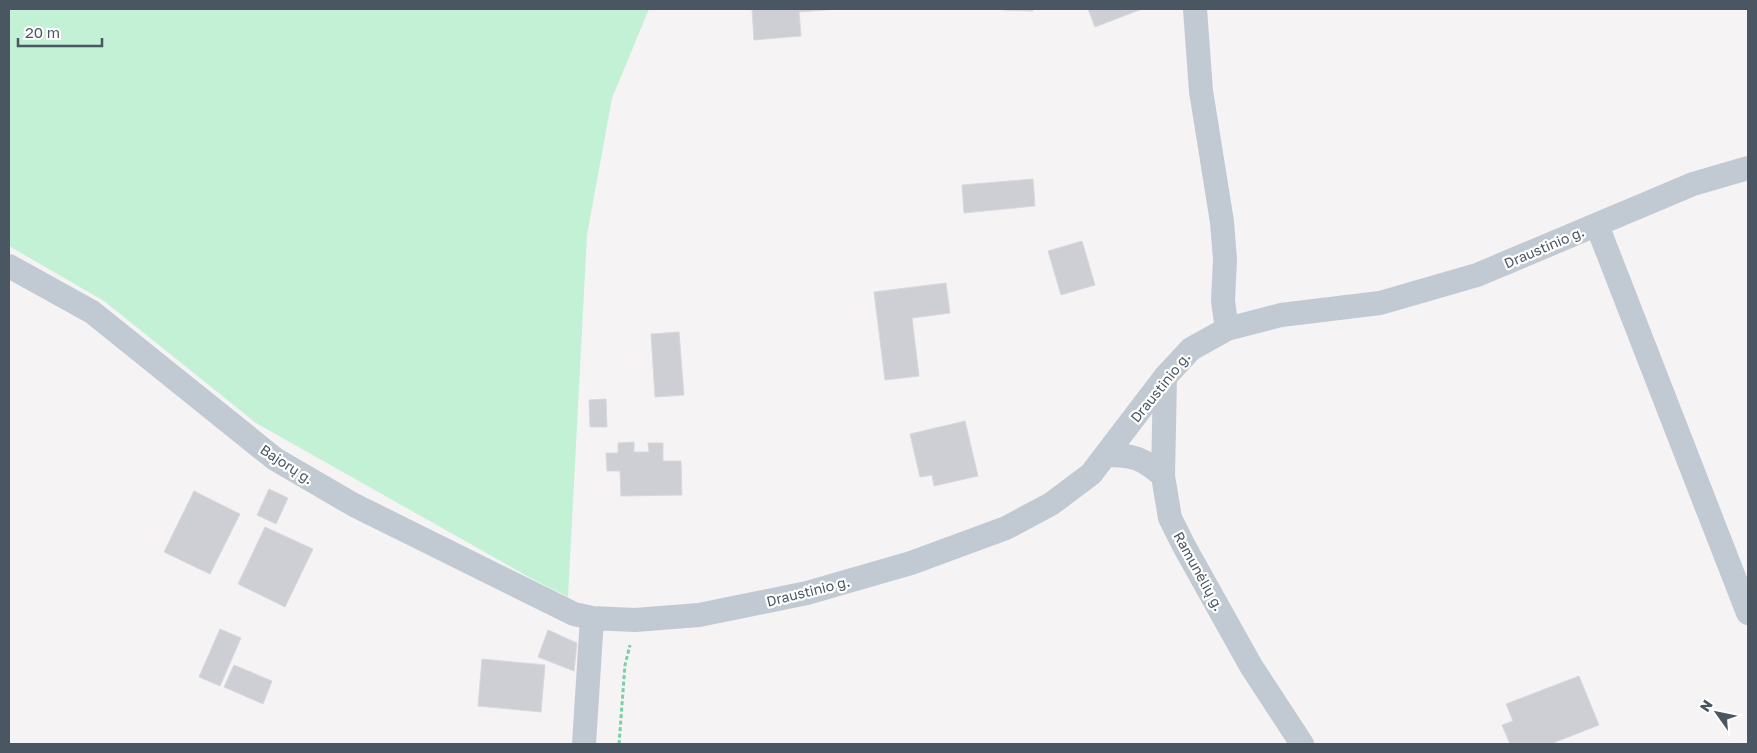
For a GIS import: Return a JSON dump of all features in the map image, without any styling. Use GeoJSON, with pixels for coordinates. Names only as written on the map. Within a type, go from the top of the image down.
{"type":"FeatureCollection","features":[{"type":"Feature","properties":{"kind":"street"},"geometry":{"type":"LineString","coordinates":[[1195,9],[1201,90],[1222,222],[1225,259],[1223,301],[1227,329]]}},
{"type":"Feature","properties":{"kind":"street","name":"Draustinio g."},"geometry":{"type":"LineString","coordinates":[[592,618],[636,620],[699,615],[807,593],[911,563],[1006,528],[1051,504],[1092,474],[1165,377],[1191,349],[1227,329],[1281,315],[1380,303],[1477,275],[1694,184],[1748,168]]}},
{"type":"Feature","properties":{"kind":"street"},"geometry":{"type":"LineString","coordinates":[[1597,225],[1748,613]]}},
{"type":"Feature","properties":{"kind":"street","name":"Bajorų g."},"geometry":{"type":"LineString","coordinates":[[9,266],[92,312],[275,459],[354,505],[555,605],[574,614],[592,618]]}},
{"type":"Feature","properties":{"kind":"street","name":"Ramunėlių g."},"geometry":{"type":"LineString","coordinates":[[1165,377],[1163,476],[1170,518],[1251,666],[1302,744]]}},
{"type":"Feature","properties":{"kind":"street"},"geometry":{"type":"LineString","coordinates":[[1106,455],[1129,455],[1150,465],[1163,476]]}},
{"type":"Feature","properties":{"kind":"street"},"geometry":{"type":"LineString","coordinates":[[584,744],[592,618]]}},
{"type":"Feature","properties":{"kind":"path"},"geometry":{"type":"LineString","coordinates":[[619,744],[626,665],[636,620]]}},
{"type":"Feature","properties":{"kind":"green space"},"geometry":{"type":"Polygon","coordinates":[[[9,9],[649,9],[612,98],[587,235],[568,597],[536,581],[256,423],[104,301],[9,246],[9,9]]]}},
{"type":"Feature","properties":{"kind":"building"},"geometry":{"type":"Polygon","coordinates":[[[752,9],[837,9],[799,12],[801,36],[754,40],[752,9]]]}},
{"type":"Feature","properties":{"kind":"building"},"geometry":{"type":"Polygon","coordinates":[[[1033,9],[1033,11],[1003,10],[1033,9]]]}},
{"type":"Feature","properties":{"kind":"building"},"geometry":{"type":"Polygon","coordinates":[[[1088,9],[1142,9],[1095,27],[1088,9]]]}},
{"type":"Feature","properties":{"kind":"building"},"geometry":{"type":"Polygon","coordinates":[[[1033,179],[1035,206],[964,213],[962,185],[1033,179]]]}},
{"type":"Feature","properties":{"kind":"building"},"geometry":{"type":"Polygon","coordinates":[[[1082,241],[1095,285],[1061,295],[1048,251],[1082,241]]]}},
{"type":"Feature","properties":{"kind":"building"},"geometry":{"type":"Polygon","coordinates":[[[946,283],[950,313],[912,318],[919,376],[885,380],[874,292],[946,283]]]}},
{"type":"Feature","properties":{"kind":"building"},"geometry":{"type":"Polygon","coordinates":[[[679,332],[684,395],[655,397],[651,334],[679,332]]]}},
{"type":"Feature","properties":{"kind":"building"},"geometry":{"type":"Polygon","coordinates":[[[606,399],[607,427],[590,427],[589,400],[606,399]]]}},
{"type":"Feature","properties":{"kind":"building"},"geometry":{"type":"Polygon","coordinates":[[[965,421],[978,476],[934,486],[932,475],[920,477],[910,434],[965,421]]]}},
{"type":"Feature","properties":{"kind":"building"},"geometry":{"type":"Polygon","coordinates":[[[634,442],[634,452],[649,452],[648,443],[663,443],[663,461],[681,461],[682,495],[621,496],[620,471],[607,471],[606,453],[618,453],[618,443],[634,442]]]}},
{"type":"Feature","properties":{"kind":"building"},"geometry":{"type":"Polygon","coordinates":[[[269,489],[288,498],[276,524],[257,515],[269,489]]]}},
{"type":"Feature","properties":{"kind":"building"},"geometry":{"type":"Polygon","coordinates":[[[194,491],[240,514],[210,574],[164,552],[194,491]]]}},
{"type":"Feature","properties":{"kind":"building"},"geometry":{"type":"Polygon","coordinates":[[[265,527],[313,549],[285,607],[238,584],[265,527]]]}},
{"type":"Feature","properties":{"kind":"building"},"geometry":{"type":"Polygon","coordinates":[[[220,629],[241,638],[220,686],[199,677],[220,629]]]}},
{"type":"Feature","properties":{"kind":"building"},"geometry":{"type":"Polygon","coordinates":[[[548,630],[577,643],[574,671],[538,657],[548,630]]]}},
{"type":"Feature","properties":{"kind":"building"},"geometry":{"type":"Polygon","coordinates":[[[482,659],[545,665],[541,712],[478,706],[482,659]]]}},
{"type":"Feature","properties":{"kind":"building"},"geometry":{"type":"Polygon","coordinates":[[[234,665],[272,681],[263,704],[224,687],[234,665]]]}},
{"type":"Feature","properties":{"kind":"building"},"geometry":{"type":"Polygon","coordinates":[[[1579,676],[1599,725],[1554,744],[1510,744],[1502,725],[1513,721],[1506,704],[1579,676]]]}}]}
